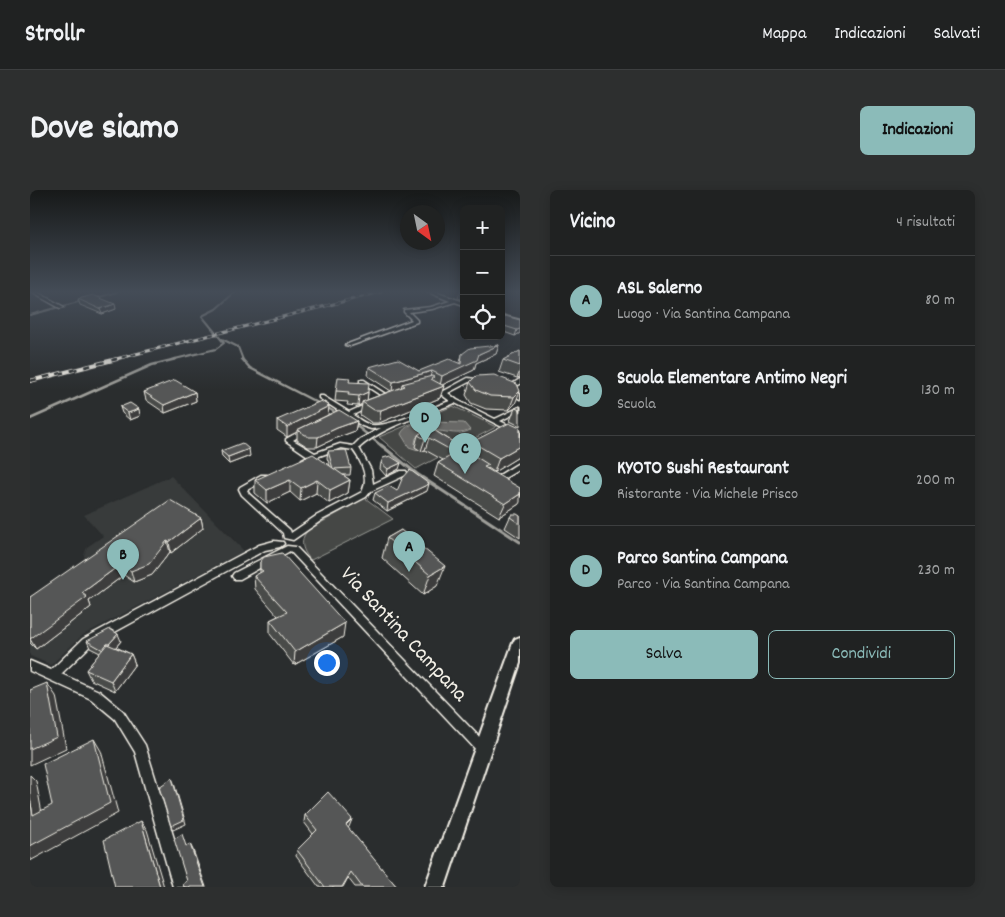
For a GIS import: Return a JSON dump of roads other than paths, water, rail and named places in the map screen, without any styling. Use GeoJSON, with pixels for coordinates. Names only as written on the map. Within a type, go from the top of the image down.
{"type":"FeatureCollection","features":[{"type":"Feature","properties":{"kind":"main road"},"geometry":{"type":"LineString","coordinates":[[435,887],[520,643]]}},
{"type":"Feature","properties":{"kind":"street"},"geometry":{"type":"LineString","coordinates":[[348,345],[405,325]]}},
{"type":"Feature","properties":{"kind":"street"},"geometry":{"type":"LineString","coordinates":[[444,393],[473,379],[490,384]]}},
{"type":"Feature","properties":{"kind":"street"},"geometry":{"type":"LineString","coordinates":[[362,381],[387,397]]}},
{"type":"Feature","properties":{"kind":"street"},"geometry":{"type":"LineString","coordinates":[[520,381],[504,388],[520,398]]}},
{"type":"Feature","properties":{"kind":"street"},"geometry":{"type":"LineString","coordinates":[[427,385],[520,434]]}},
{"type":"Feature","properties":{"kind":"street"},"geometry":{"type":"LineString","coordinates":[[343,414],[396,394]]}},
{"type":"Feature","properties":{"kind":"street"},"geometry":{"type":"LineString","coordinates":[[321,397],[343,414],[371,427],[400,423]]}},
{"type":"Feature","properties":{"kind":"street"},"geometry":{"type":"LineString","coordinates":[[356,448],[371,435],[455,401]]}},
{"type":"Feature","properties":{"kind":"street"},"geometry":{"type":"LineString","coordinates":[[495,421],[520,409]]}},
{"type":"Feature","properties":{"kind":"street"},"geometry":{"type":"LineString","coordinates":[[314,456],[288,440],[318,424]]}},
{"type":"Feature","properties":{"kind":"street"},"geometry":{"type":"LineString","coordinates":[[295,464],[340,446],[356,448],[362,456],[368,476],[368,490]]}},
{"type":"Feature","properties":{"kind":"street"},"geometry":{"type":"LineString","coordinates":[[497,479],[520,466]]}},
{"type":"Feature","properties":{"kind":"street"},"geometry":{"type":"LineString","coordinates":[[237,576],[288,543],[326,514],[402,473]]}},
{"type":"Feature","properties":{"kind":"street","name":"Via Santina Campana"},"geometry":{"type":"LineString","coordinates":[[269,474],[243,489],[246,495],[287,532],[288,543],[483,749]]}},
{"type":"Feature","properties":{"kind":"street"},"geometry":{"type":"LineString","coordinates":[[489,474],[520,493]]}},
{"type":"Feature","properties":{"kind":"street"},"geometry":{"type":"LineString","coordinates":[[53,675],[87,642],[262,547],[288,543]]}},
{"type":"Feature","properties":{"kind":"street"},"geometry":{"type":"LineString","coordinates":[[30,666],[95,695],[119,715],[141,749],[180,887]]}},
{"type":"Feature","properties":{"kind":"waterway"},"geometry":{"type":"LineString","coordinates":[[171,360],[216,349],[224,343],[209,325]]}},
{"type":"Feature","properties":{"kind":"waterway"},"geometry":{"type":"LineString","coordinates":[[222,339],[238,347],[243,360]]}},
{"type":"Feature","properties":{"kind":"waterway"},"geometry":{"type":"LineString","coordinates":[[30,419],[152,365],[176,359]]}},
{"type":"Feature","properties":{"kind":"waterway"},"geometry":{"type":"LineString","coordinates":[[242,359],[250,368],[320,404]]}},
{"type":"Feature","properties":{"kind":"waterway"},"geometry":{"type":"LineString","coordinates":[[326,407],[338,414]]}},
{"type":"Feature","properties":{"kind":"waterway"},"geometry":{"type":"LineString","coordinates":[[354,424],[383,447]]}},
{"type":"Feature","properties":{"kind":"waterway"},"geometry":{"type":"LineString","coordinates":[[381,445],[417,474],[520,542]]}},
{"type":"Feature","properties":{"kind":"railway"},"geometry":{"type":"LineString","coordinates":[[112,360],[252,325]]}},
{"type":"Feature","properties":{"kind":"railway"},"geometry":{"type":"LineString","coordinates":[[30,381],[117,359]]}},
{"type":"Feature","properties":{"kind":"place","name":"Parco Santina Campana"},"geometry":{"type":"Point","coordinates":[425,443]}},
{"type":"Feature","properties":{"kind":"place","name":"KYOTO Sushi Restaurant"},"geometry":{"type":"Point","coordinates":[465,474]}},
{"type":"Feature","properties":{"kind":"place","name":"ASL Salerno"},"geometry":{"type":"Point","coordinates":[409,572]}},
{"type":"Feature","properties":{"kind":"place","name":"Scuola Elementare Antimo Negri"},"geometry":{"type":"Point","coordinates":[123,580]}}]}
